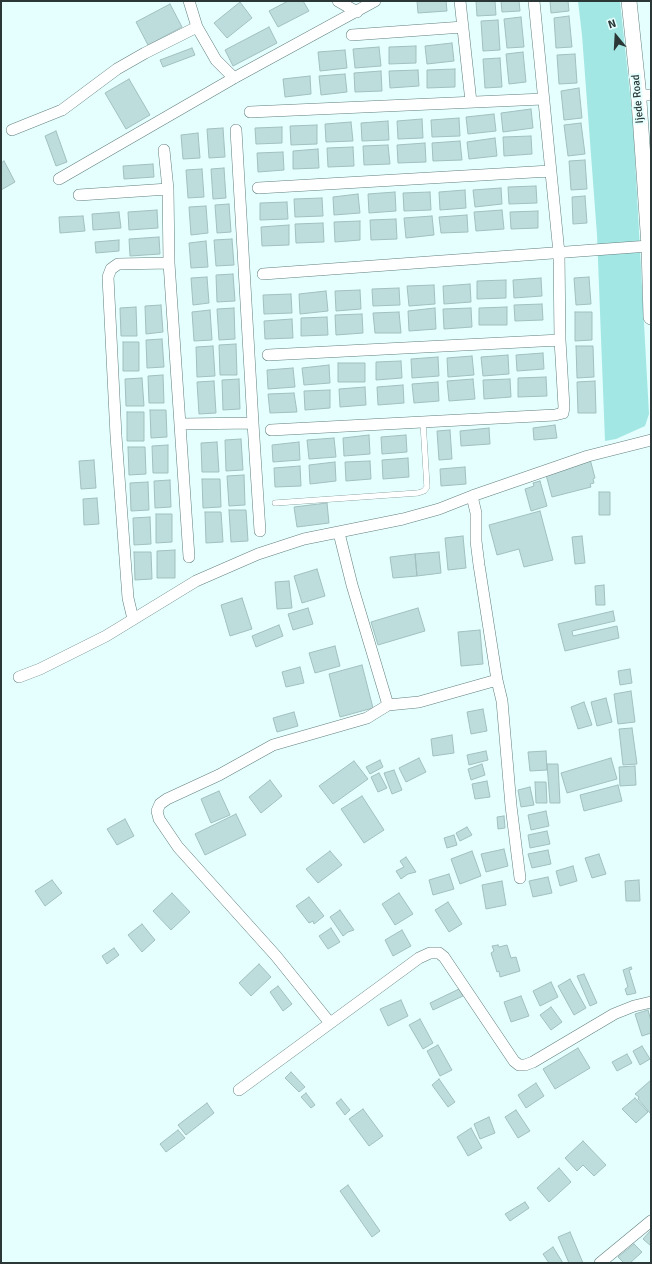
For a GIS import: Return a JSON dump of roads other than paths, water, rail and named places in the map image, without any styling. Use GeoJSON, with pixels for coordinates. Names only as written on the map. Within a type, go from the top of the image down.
{"type":"FeatureCollection","features":[{"type":"Feature","properties":{"kind":"main road","name":"Ijede Road"},"geometry":{"type":"LineString","coordinates":[[629,1],[644,95],[651,317]]}},
{"type":"Feature","properties":{"kind":"street"},"geometry":{"type":"LineString","coordinates":[[189,1],[197,27],[216,60],[234,78]]}},
{"type":"Feature","properties":{"kind":"street"},"geometry":{"type":"LineString","coordinates":[[338,1],[357,12]]}},
{"type":"Feature","properties":{"kind":"street"},"geometry":{"type":"LineString","coordinates":[[59,179],[234,78],[375,1]]}},
{"type":"Feature","properties":{"kind":"street"},"geometry":{"type":"LineString","coordinates":[[460,1],[471,102]]}},
{"type":"Feature","properties":{"kind":"street"},"geometry":{"type":"LineString","coordinates":[[271,430],[555,415],[563,413],[559,253],[534,1]]}},
{"type":"Feature","properties":{"kind":"street"},"geometry":{"type":"LineString","coordinates":[[12,130],[62,110],[123,66],[197,27]]}},
{"type":"Feature","properties":{"kind":"street"},"geometry":{"type":"LineString","coordinates":[[352,35],[463,27]]}},
{"type":"Feature","properties":{"kind":"street"},"geometry":{"type":"LineString","coordinates":[[250,112],[543,99]]}},
{"type":"Feature","properties":{"kind":"street"},"geometry":{"type":"LineString","coordinates":[[236,130],[260,531]]}},
{"type":"Feature","properties":{"kind":"street"},"geometry":{"type":"LineString","coordinates":[[164,150],[168,189],[169,263],[189,557]]}},
{"type":"Feature","properties":{"kind":"street"},"geometry":{"type":"LineString","coordinates":[[258,188],[550,171]]}},
{"type":"Feature","properties":{"kind":"street"},"geometry":{"type":"LineString","coordinates":[[79,195],[168,189]]}},
{"type":"Feature","properties":{"kind":"street"},"geometry":{"type":"LineString","coordinates":[[263,274],[649,246]]}},
{"type":"Feature","properties":{"kind":"street"},"geometry":{"type":"LineString","coordinates":[[133,619],[128,598],[116,436],[108,278],[111,269],[118,264],[169,263]]}},
{"type":"Feature","properties":{"kind":"street"},"geometry":{"type":"LineString","coordinates":[[268,355],[560,340]]}},
{"type":"Feature","properties":{"kind":"street"},"geometry":{"type":"LineString","coordinates":[[181,424],[253,423]]}},
{"type":"Feature","properties":{"kind":"street"},"geometry":{"type":"LineString","coordinates":[[19,677],[40,669],[106,636],[196,581],[258,554],[304,539],[403,519],[439,509],[588,456],[651,440]]}},
{"type":"Feature","properties":{"kind":"street"},"geometry":{"type":"LineString","coordinates":[[472,496],[476,513],[476,541],[479,565],[497,680],[502,701],[510,806],[520,878]]}},
{"type":"Feature","properties":{"kind":"street"},"geometry":{"type":"LineString","coordinates":[[339,533],[352,585],[388,705]]}},
{"type":"Feature","properties":{"kind":"street"},"geometry":{"type":"LineString","coordinates":[[330,1023],[276,956],[178,848],[159,820],[157,810],[160,804],[167,798],[219,774],[273,745],[367,718],[388,705],[419,702],[497,680]]}},
{"type":"Feature","properties":{"kind":"street"},"geometry":{"type":"LineString","coordinates":[[239,1090],[419,958],[430,953],[438,953],[444,957],[514,1061],[519,1065],[525,1065],[533,1062],[614,1014],[634,1006],[651,1002]]}},
{"type":"Feature","properties":{"kind":"street"},"geometry":{"type":"LineString","coordinates":[[600,1263],[651,1221]]}},
{"type":"Feature","properties":{"kind":"lane"},"geometry":{"type":"LineString","coordinates":[[275,503],[418,493],[424,491],[427,487],[423,422]]}}]}
